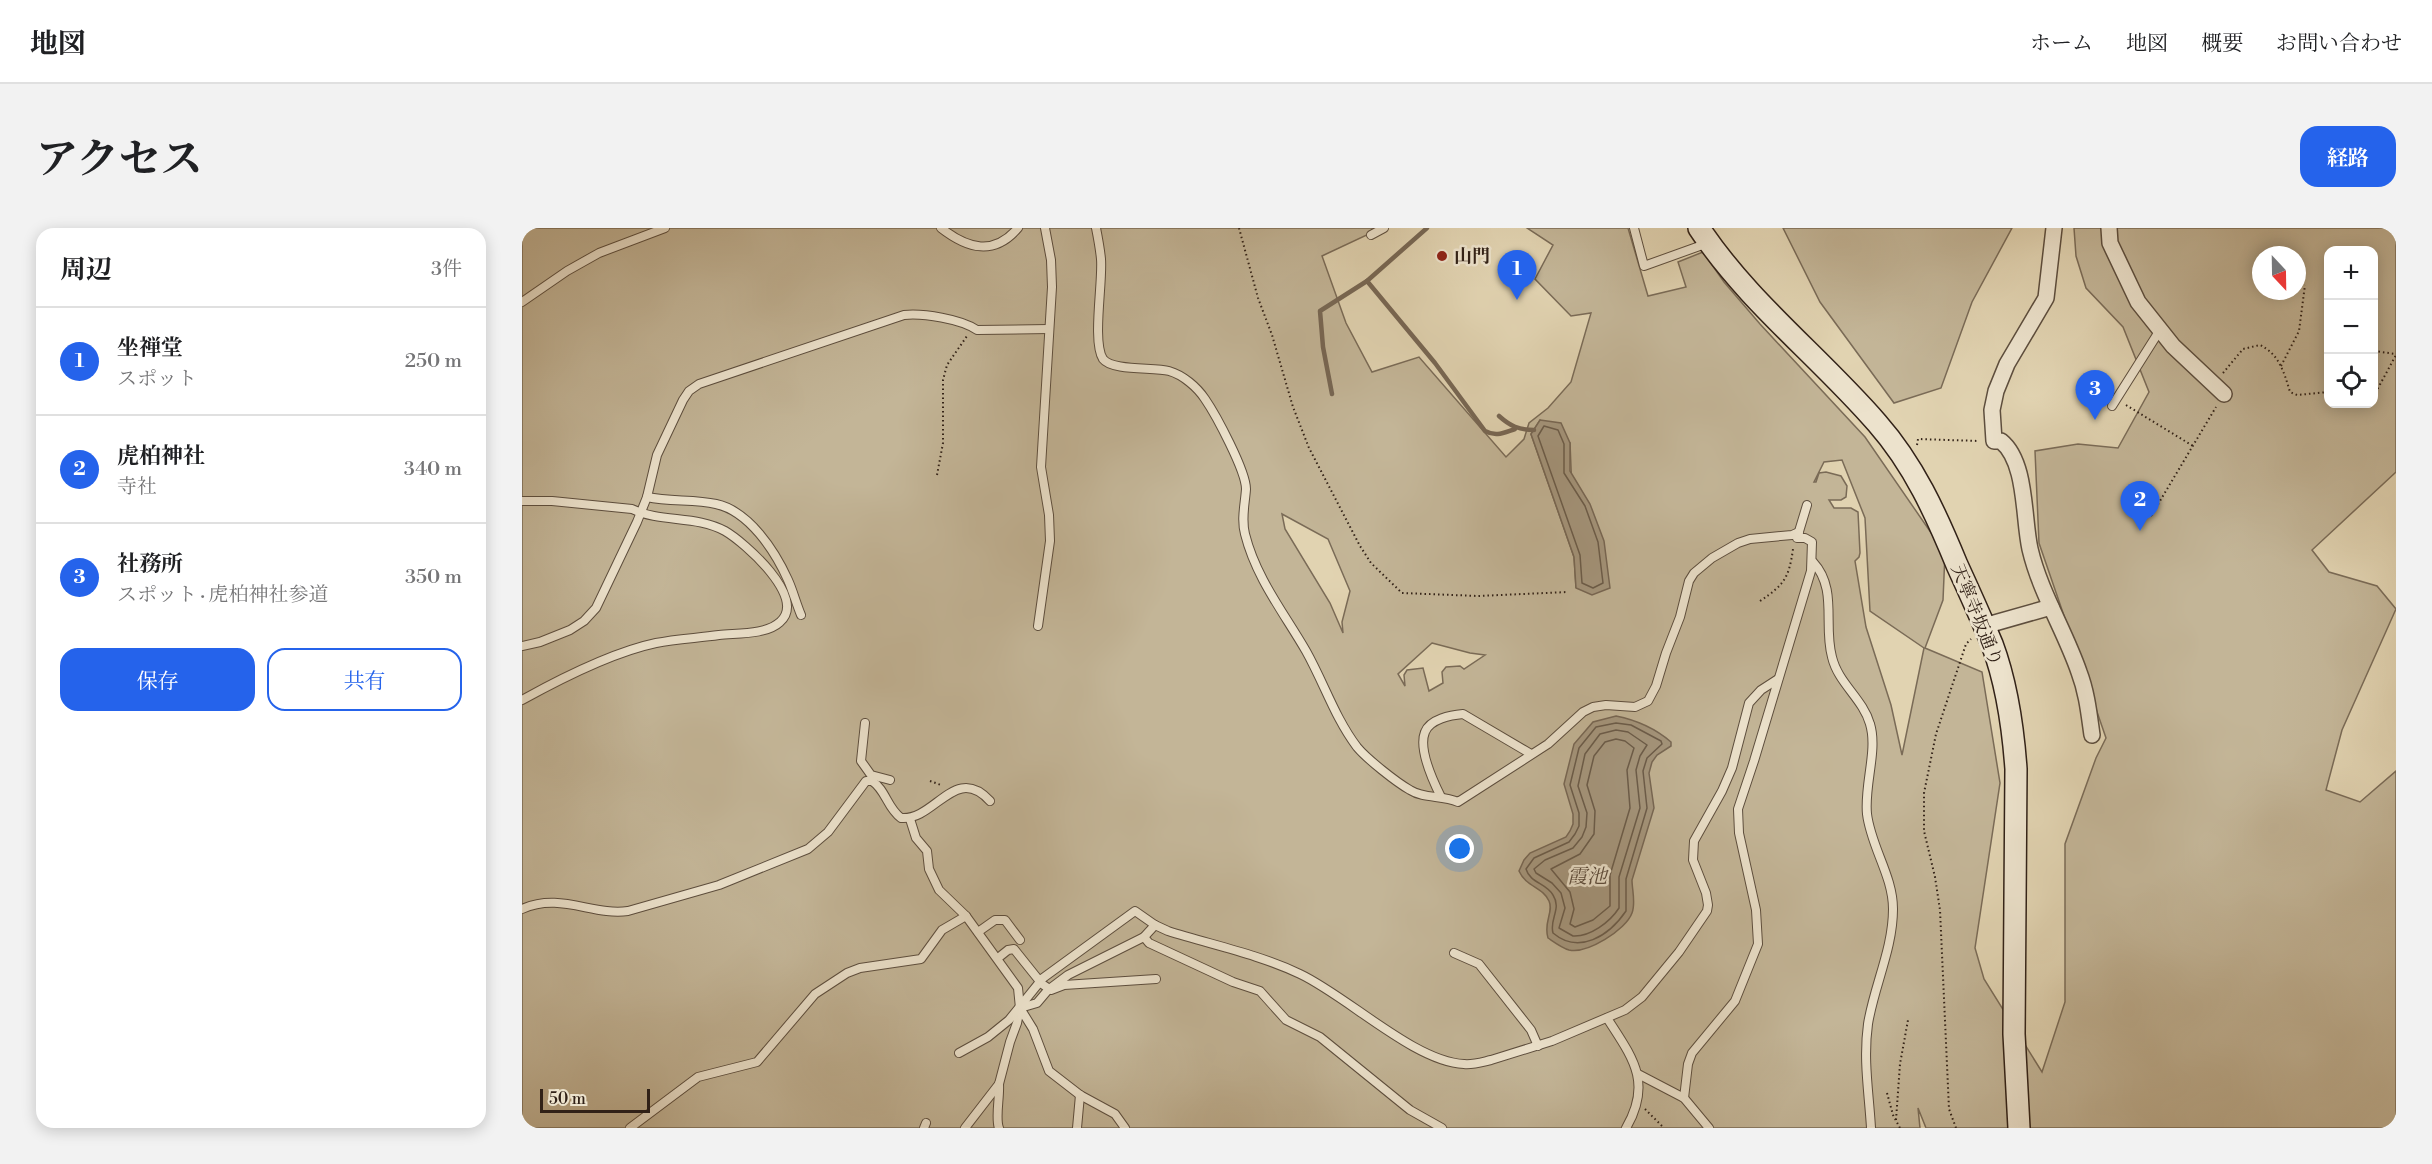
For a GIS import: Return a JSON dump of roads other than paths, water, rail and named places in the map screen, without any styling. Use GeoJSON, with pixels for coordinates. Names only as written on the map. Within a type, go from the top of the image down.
{"type":"FeatureCollection","features":[{"type":"Feature","properties":{"kind":"street"},"geometry":{"type":"LineString","coordinates":[[2054,228],[2046,298],[2007,364],[1996,391],[1992,410],[1994,441],[2001,441],[2010,447],[2019,473],[2030,549],[2051,607],[2079,671],[2087,697],[2092,735]]}},
{"type":"Feature","properties":{"kind":"street"},"geometry":{"type":"LineString","coordinates":[[2109,228],[2110,243],[2138,302],[2173,346],[2219,389]]}},
{"type":"Feature","properties":{"kind":"street","name":"天寧寺坂通り"},"geometry":{"type":"LineString","coordinates":[[1704,235],[1730,272],[1879,424],[1910,468],[1941,523],[1984,626],[2002,677],[2013,733],[2016,770],[2014,1034],[2019,1128]]}},
{"type":"Feature","properties":{"kind":"street"},"geometry":{"type":"LineString","coordinates":[[1984,626],[2051,607]]}},
{"type":"Feature","properties":{"kind":"lane"},"geometry":{"type":"LineString","coordinates":[[522,302],[567,271],[599,254],[664,228]]}},
{"type":"Feature","properties":{"kind":"lane"},"geometry":{"type":"LineString","coordinates":[[941,228],[952,237],[977,247],[1003,242],[1018,228]]}},
{"type":"Feature","properties":{"kind":"lane"},"geometry":{"type":"LineString","coordinates":[[1038,626],[1050,541],[1049,515],[1041,467],[1052,271],[1045,228]]}},
{"type":"Feature","properties":{"kind":"lane"},"geometry":{"type":"LineString","coordinates":[[1096,228],[1101,259],[1099,344],[1104,359],[1109,364],[1171,372],[1191,384],[1203,397],[1221,427],[1245,479],[1244,534],[1262,578],[1318,673],[1336,715],[1364,755],[1417,795],[1441,796],[1458,802],[1557,736],[1583,711],[1606,705],[1635,707],[1648,701],[1656,686],[1680,617],[1689,581],[1701,566],[1738,543],[1750,539],[1798,535],[1812,542],[1813,562],[1802,606],[1738,809],[1738,833],[1756,910],[1758,944],[1735,1001],[1692,1053],[1688,1064],[1684,1098]]}},
{"type":"Feature","properties":{"kind":"lane"},"geometry":{"type":"LineString","coordinates":[[1371,235],[1384,228]]}},
{"type":"Feature","properties":{"kind":"lane"},"geometry":{"type":"LineString","coordinates":[[1634,228],[1644,266],[1704,235]]}},
{"type":"Feature","properties":{"kind":"lane"},"geometry":{"type":"LineString","coordinates":[[522,646],[540,642],[570,630],[584,621],[596,608],[641,513],[657,455],[682,400],[699,384],[904,315],[922,315],[969,324],[977,330],[1049,329]]}},
{"type":"Feature","properties":{"kind":"lane"},"geometry":{"type":"LineString","coordinates":[[2114,402],[2160,330]]}},
{"type":"Feature","properties":{"kind":"lane"},"geometry":{"type":"LineString","coordinates":[[647,497],[668,501],[715,504],[739,515],[756,530],[780,564],[801,615]]}},
{"type":"Feature","properties":{"kind":"lane"},"geometry":{"type":"LineString","coordinates":[[522,501],[552,501],[632,509],[641,513],[711,526],[735,538],[778,580],[787,612],[783,620],[767,629],[656,643],[641,647],[553,682],[522,700]]}},
{"type":"Feature","properties":{"kind":"lane"},"geometry":{"type":"LineString","coordinates":[[1798,535],[1807,505]]}},
{"type":"Feature","properties":{"kind":"lane"},"geometry":{"type":"LineString","coordinates":[[1813,562],[1821,573],[1828,591],[1829,640],[1832,660],[1870,724],[1872,738],[1867,811],[1872,838],[1889,881],[1893,901],[1890,937],[1872,1004],[1865,1052],[1871,1128]]}},
{"type":"Feature","properties":{"kind":"lane"},"geometry":{"type":"LineString","coordinates":[[959,1053],[1009,1020],[1039,981],[1135,911],[1155,925],[1255,957],[1301,975],[1337,995],[1414,1047],[1435,1058],[1462,1064],[1475,1064],[1538,1046],[1625,1010],[1653,985],[1707,911],[1708,899],[1693,860],[1694,841],[1732,768],[1749,704],[1761,690],[1778,679]]}},
{"type":"Feature","properties":{"kind":"lane"},"geometry":{"type":"LineString","coordinates":[[1441,796],[1430,774],[1426,758],[1424,732],[1430,724],[1463,714],[1531,754]]}},
{"type":"Feature","properties":{"kind":"lane"},"geometry":{"type":"LineString","coordinates":[[866,723],[861,761],[871,775],[890,780]]}},
{"type":"Feature","properties":{"kind":"lane"},"geometry":{"type":"LineString","coordinates":[[522,909],[538,903],[555,903],[621,912],[719,885],[815,845],[828,832],[866,781],[866,769]]}},
{"type":"Feature","properties":{"kind":"lane"},"geometry":{"type":"LineString","coordinates":[[866,781],[872,781],[879,786],[894,814],[901,818],[910,819],[956,790],[974,789],[984,794],[990,801]]}},
{"type":"Feature","properties":{"kind":"lane"},"geometry":{"type":"LineString","coordinates":[[910,819],[916,838],[927,850],[929,868],[939,890],[966,916],[1018,988],[1020,1008],[999,1084],[1000,1100],[996,1123],[999,1128]]}},
{"type":"Feature","properties":{"kind":"lane"},"geometry":{"type":"LineString","coordinates":[[630,1128],[698,1077],[757,1062],[809,1001],[835,980],[860,968],[921,959],[942,930],[966,916]]}},
{"type":"Feature","properties":{"kind":"lane"},"geometry":{"type":"LineString","coordinates":[[978,932],[994,920],[1005,920],[1020,940]]}},
{"type":"Feature","properties":{"kind":"lane"},"geometry":{"type":"LineString","coordinates":[[1020,1008],[1037,1003],[1048,990],[1068,975],[1144,937],[1155,925]]}},
{"type":"Feature","properties":{"kind":"lane"},"geometry":{"type":"LineString","coordinates":[[1144,937],[1149,943],[1222,977],[1260,991],[1286,1020],[1320,1037],[1410,1110],[1442,1128]]}},
{"type":"Feature","properties":{"kind":"lane"},"geometry":{"type":"LineString","coordinates":[[998,958],[1008,950],[1014,949],[1026,960],[1039,981],[1048,990]]}},
{"type":"Feature","properties":{"kind":"lane"},"geometry":{"type":"LineString","coordinates":[[1454,953],[1479,964],[1531,1030],[1538,1046]]}},
{"type":"Feature","properties":{"kind":"lane"},"geometry":{"type":"LineString","coordinates":[[1048,990],[1064,985],[1156,979]]}},
{"type":"Feature","properties":{"kind":"lane"},"geometry":{"type":"LineString","coordinates":[[1020,1008],[1033,1029],[1049,1071],[1080,1095],[1115,1114],[1125,1128]]}},
{"type":"Feature","properties":{"kind":"lane"},"geometry":{"type":"LineString","coordinates":[[1607,1018],[1630,1052],[1638,1074],[1637,1101],[1626,1128]]}},
{"type":"Feature","properties":{"kind":"lane"},"geometry":{"type":"LineString","coordinates":[[1638,1074],[1684,1098],[1709,1128]]}},
{"type":"Feature","properties":{"kind":"lane"},"geometry":{"type":"LineString","coordinates":[[964,1128],[999,1084]]}},
{"type":"Feature","properties":{"kind":"lane"},"geometry":{"type":"LineString","coordinates":[[1077,1128],[1080,1095]]}},
{"type":"Feature","properties":{"kind":"water"},"geometry":{"type":"Polygon","coordinates":[[[1540,420],[1561,423],[1570,443],[1570,471],[1590,504],[1604,541],[1610,588],[1592,595],[1576,588],[1574,557],[1531,434],[1540,420]]]}},
{"type":"Feature","properties":{"kind":"water","name":"霞池"},"geometry":{"type":"Polygon","coordinates":[[[1616,716],[1652,729],[1671,742],[1671,746],[1657,755],[1649,773],[1654,808],[1632,880],[1634,901],[1632,913],[1622,927],[1595,945],[1569,950],[1548,938],[1549,901],[1519,871],[1530,853],[1566,837],[1570,831],[1573,814],[1564,784],[1574,744],[1593,722],[1616,716]]]}},
{"type":"Feature","properties":{"kind":"waterway"},"geometry":{"type":"LineString","coordinates":[[1332,394],[1323,347],[1320,311],[1367,281],[1427,228]]}},
{"type":"Feature","properties":{"kind":"waterway"},"geometry":{"type":"LineString","coordinates":[[1367,281],[1435,363],[1485,431],[1496,434],[1515,429]]}},
{"type":"Feature","properties":{"kind":"waterway"},"geometry":{"type":"LineString","coordinates":[[1499,416],[1515,427],[1534,430]]}},
{"type":"Feature","properties":{"kind":"place","name":"山門"},"geometry":{"type":"Point","coordinates":[1442,256]}},
{"type":"Feature","properties":{"kind":"place","name":"坐禅堂"},"geometry":{"type":"Point","coordinates":[1517,300]}},
{"type":"Feature","properties":{"kind":"place","name":"社務所"},"geometry":{"type":"Point","coordinates":[2095,420]}},
{"type":"Feature","properties":{"kind":"place","name":"虎柏神社"},"geometry":{"type":"Point","coordinates":[2140,531]}}]}
